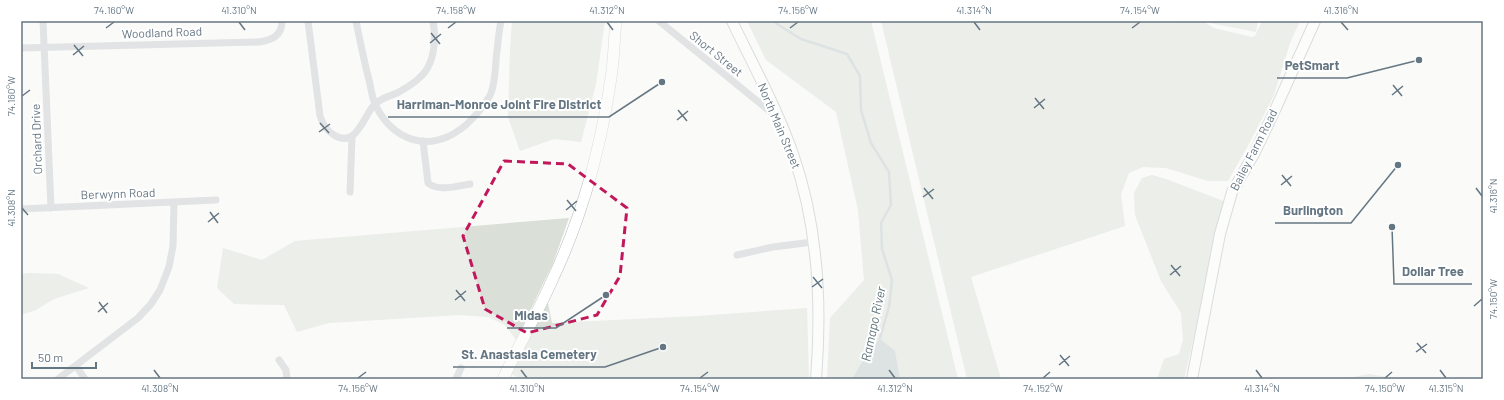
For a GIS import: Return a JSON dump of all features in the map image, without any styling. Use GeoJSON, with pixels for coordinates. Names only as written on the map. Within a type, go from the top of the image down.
{"type":"FeatureCollection","features":[{"type":"Feature","properties":{"kind":"main road"},"geometry":{"type":"LineString","coordinates":[[502,379],[554,276],[575,224],[585,194],[602,132],[611,78],[616,21]]}},
{"type":"Feature","properties":{"kind":"street","name":"Orchard Drive"},"geometry":{"type":"LineString","coordinates":[[43,21],[51,208]]}},
{"type":"Feature","properties":{"kind":"street","name":"Woodland Road"},"geometry":{"type":"LineString","coordinates":[[21,48],[259,42],[270,40],[278,35],[282,26],[282,21]]}},
{"type":"Feature","properties":{"kind":"street"},"geometry":{"type":"LineString","coordinates":[[308,21],[316,90],[322,124],[329,132],[337,137],[346,139],[352,138]]}},
{"type":"Feature","properties":{"kind":"street"},"geometry":{"type":"LineString","coordinates":[[356,21],[375,103],[384,118],[397,132],[414,141],[436,140],[451,135],[466,125],[485,105],[494,81],[501,21]]}},
{"type":"Feature","properties":{"kind":"street"},"geometry":{"type":"LineString","coordinates":[[350,192],[352,138],[375,103],[399,92],[420,78],[427,69],[432,56],[435,37],[433,21]]}},
{"type":"Feature","properties":{"kind":"street","name":"Short Street"},"geometry":{"type":"LineString","coordinates":[[659,21],[779,119]]}},
{"type":"Feature","properties":{"kind":"street","name":"North Main Street"},"geometry":{"type":"LineString","coordinates":[[732,21],[779,119],[793,154],[804,190],[813,242],[819,306],[816,379]]}},
{"type":"Feature","properties":{"kind":"street","name":"Bailey Farm Road"},"geometry":{"type":"LineString","coordinates":[[1192,379],[1220,234],[1232,192],[1254,154],[1315,21]]}},
{"type":"Feature","properties":{"kind":"street"},"geometry":{"type":"LineString","coordinates":[[423,141],[428,183],[431,186],[442,188],[470,184]]}},
{"type":"Feature","properties":{"kind":"street","name":"Berwynn Road"},"geometry":{"type":"LineString","coordinates":[[21,209],[216,200]]}},
{"type":"Feature","properties":{"kind":"street"},"geometry":{"type":"LineString","coordinates":[[58,379],[138,318],[152,304],[160,290],[169,267],[173,246],[174,203]]}},
{"type":"Feature","properties":{"kind":"street"},"geometry":{"type":"LineString","coordinates":[[737,255],[773,247],[813,242]]}},
{"type":"Feature","properties":{"kind":"street"},"geometry":{"type":"LineString","coordinates":[[279,360],[286,370],[287,379]]}},
{"type":"Feature","properties":{"kind":"street"},"geometry":{"type":"LineString","coordinates":[[76,366],[86,379]]}},
{"type":"Feature","properties":{"kind":"street"},"geometry":{"type":"LineString","coordinates":[[456,379],[461,368]]}},
{"type":"Feature","properties":{"kind":"highlighted area"},"geometry":{"type":"Polygon","coordinates":[[[504,161],[568,164],[627,208],[620,276],[597,315],[527,333],[485,309],[463,236],[504,161]]]}},
{"type":"Feature","properties":{"kind":"shaded area"},"geometry":{"type":"Polygon","coordinates":[[[512,21],[605,21],[596,84],[581,142],[554,139],[520,151],[508,117],[512,21]]]}},
{"type":"Feature","properties":{"kind":"shaded area"},"geometry":{"type":"Polygon","coordinates":[[[747,21],[871,21],[958,379],[827,379],[830,318],[864,280],[858,210],[836,112],[766,60],[747,21]]]}},
{"type":"Feature","properties":{"kind":"shaded area"},"geometry":{"type":"Polygon","coordinates":[[[881,21],[1157,21],[1165,23],[1192,21],[1206,23],[1214,28],[1252,37],[1255,36],[1262,21],[1300,21],[1290,43],[1274,95],[1228,181],[1208,181],[1166,168],[1143,167],[1129,173],[1121,194],[1125,226],[971,277],[1001,379],[967,379],[881,21]]]}},
{"type":"Feature","properties":{"kind":"shaded area"},"geometry":{"type":"Polygon","coordinates":[[[1211,21],[1258,21],[1256,32],[1210,23],[1211,21]]]}},
{"type":"Feature","properties":{"kind":"shaded area"},"geometry":{"type":"Polygon","coordinates":[[[1152,175],[1226,202],[1184,379],[1157,379],[1164,359],[1179,354],[1183,340],[1181,313],[1161,281],[1135,215],[1134,193],[1142,178],[1152,175]]]}},
{"type":"Feature","properties":{"kind":"shaded area"},"geometry":{"type":"Polygon","coordinates":[[[569,218],[553,263],[516,340],[505,325],[488,317],[459,315],[329,323],[297,332],[284,305],[234,304],[217,288],[223,248],[262,260],[295,241],[569,218]]]}},
{"type":"Feature","properties":{"kind":"shaded area"},"geometry":{"type":"Polygon","coordinates":[[[21,274],[58,274],[89,288],[54,299],[36,310],[21,315],[21,274]]]}},
{"type":"Feature","properties":{"kind":"shaded area"},"geometry":{"type":"Polygon","coordinates":[[[546,293],[552,323],[698,316],[807,308],[809,379],[520,379],[506,371],[546,293]]]}},
{"type":"Feature","properties":{"kind":"shaded area"},"geometry":{"type":"Polygon","coordinates":[[[880,339],[895,351],[900,379],[852,379],[871,347],[880,339]]]}},
{"type":"Feature","properties":{"kind":"shaded area"},"geometry":{"type":"Polygon","coordinates":[[[1369,374],[1399,379],[1343,379],[1369,374]]]}},
{"type":"Feature","properties":{"kind":"waterway","name":"Ramapo River"},"geometry":{"type":"LineString","coordinates":[[775,21],[777,24],[801,39],[847,54],[860,76],[861,110],[871,143],[889,172],[891,205],[881,223],[882,249],[892,280],[889,307],[879,342]]}},
{"type":"Feature","properties":{"kind":"place","name":"PetSmart"},"geometry":{"type":"Point","coordinates":[1419,60]}},
{"type":"Feature","properties":{"kind":"place","name":"Harriman-Monroe Joint Fire District"},"geometry":{"type":"Point","coordinates":[662,82]}},
{"type":"Feature","properties":{"kind":"place","name":"Burlington"},"geometry":{"type":"Point","coordinates":[1398,165]}},
{"type":"Feature","properties":{"kind":"place","name":"Dollar Tree"},"geometry":{"type":"Point","coordinates":[1392,227]}},
{"type":"Feature","properties":{"kind":"place","name":"Midas"},"geometry":{"type":"Point","coordinates":[606,295]}},
{"type":"Feature","properties":{"kind":"place","name":"St. Anastasia Cemetery"},"geometry":{"type":"Point","coordinates":[663,347]}}]}
